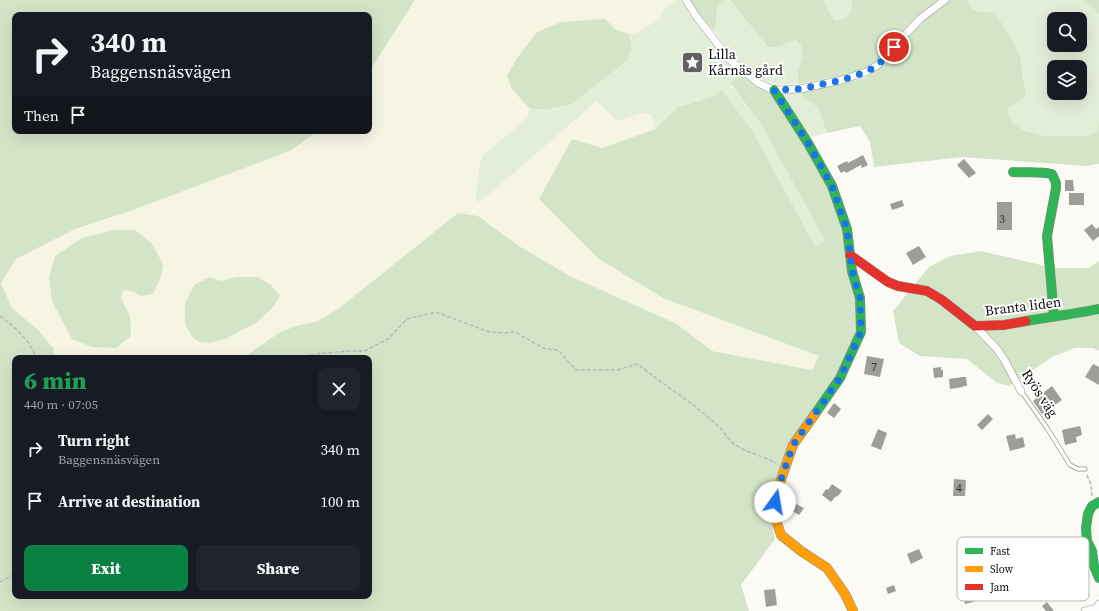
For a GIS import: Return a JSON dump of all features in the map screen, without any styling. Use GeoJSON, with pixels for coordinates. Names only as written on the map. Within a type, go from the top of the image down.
{"type":"FeatureCollection","features":[{"type":"Feature","properties":{"kind":"street"},"geometry":{"type":"LineString","coordinates":[[686,0],[696,16],[730,60],[760,84],[774,90],[800,89],[842,80],[866,72],[878,65],[921,18],[945,0]]}},
{"type":"Feature","properties":{"kind":"street"},"geometry":{"type":"LineString","coordinates":[[774,90],[808,143],[832,186],[847,229],[852,271],[860,298],[861,332],[840,378],[793,445],[777,491],[774,514],[781,535],[826,568],[845,594],[853,611]]}},
{"type":"Feature","properties":{"kind":"street"},"geometry":{"type":"LineString","coordinates":[[1013,172],[1043,172],[1052,174],[1056,183],[1047,236],[1054,316]]}},
{"type":"Feature","properties":{"kind":"street","name":"Branta liden"},"geometry":{"type":"LineString","coordinates":[[850,255],[888,282],[898,286],[927,291],[942,300],[975,326],[1004,325],[1099,309]]}},
{"type":"Feature","properties":{"kind":"street","name":"Ryös väg"},"geometry":{"type":"LineString","coordinates":[[975,326],[997,349],[1021,391]]}},
{"type":"Feature","properties":{"kind":"street"},"geometry":{"type":"LineString","coordinates":[[1087,537],[1086,528],[1088,514],[1096,504]]}},
{"type":"Feature","properties":{"kind":"street"},"geometry":{"type":"LineString","coordinates":[[1089,545],[1092,551],[1094,566],[1099,578]]}},
{"type":"Feature","properties":{"kind":"street"},"geometry":{"type":"LineString","coordinates":[[1086,611],[1098,606]]}},
{"type":"Feature","properties":{"kind":"lane","name":"Ryös väg"},"geometry":{"type":"LineString","coordinates":[[1021,391],[1047,428],[1070,465],[1078,469],[1085,470]]}},
{"type":"Feature","properties":{"kind":"path"},"geometry":{"type":"LineString","coordinates":[[311,355],[348,351],[366,351],[388,339],[407,318],[436,312],[489,332],[505,334],[515,332],[545,349],[558,350],[576,370],[617,370],[638,364],[719,427],[733,444],[785,468]]}},
{"type":"Feature","properties":{"kind":"path"},"geometry":{"type":"LineString","coordinates":[[0,316],[27,340],[35,355]]}},
{"type":"Feature","properties":{"kind":"path"},"geometry":{"type":"LineString","coordinates":[[1085,470],[1096,504]]}},
{"type":"Feature","properties":{"kind":"path"},"geometry":{"type":"LineString","coordinates":[[0,582],[12,576]]}},
{"type":"Feature","properties":{"kind":"green space"},"geometry":{"type":"Polygon","coordinates":[[[0,0],[415,0],[372,67],[372,12],[12,12],[12,134],[314,134],[290,151],[133,210],[75,229],[16,259],[1,283],[12,308],[37,329],[54,349],[54,355],[12,355],[12,599],[372,599],[372,355],[247,355],[280,332],[299,325],[316,322],[338,309],[458,213],[478,216],[519,246],[570,276],[677,324],[712,351],[812,370],[819,356],[663,298],[599,259],[539,199],[572,139],[602,148],[655,129],[678,107],[715,96],[722,90],[753,132],[815,246],[825,240],[762,126],[730,83],[742,74],[758,87],[774,95],[829,187],[844,228],[856,298],[858,329],[837,378],[790,444],[770,513],[775,539],[741,585],[749,611],[0,611],[0,0]]]}},
{"type":"Feature","properties":{"kind":"green space"},"geometry":{"type":"Polygon","coordinates":[[[415,0],[676,0],[666,7],[659,19],[637,33],[629,34],[615,29],[512,89],[530,109],[527,118],[482,156],[478,202],[597,100],[617,121],[643,113],[652,114],[655,129],[601,148],[572,140],[599,259],[663,298],[820,356],[812,370],[712,351],[677,324],[570,276],[519,246],[478,216],[458,213],[338,309],[316,322],[299,325],[280,332],[247,355],[54,355],[54,349],[37,329],[12,308],[1,283],[16,259],[75,229],[133,210],[290,151],[314,134],[372,134],[372,67],[415,0]],[[82,238],[130,316],[121,298],[123,290],[131,291],[141,296],[153,294],[161,277],[163,264],[82,238]],[[210,277],[225,339],[256,323],[274,306],[280,296],[236,277],[221,281],[210,277]]]}},
{"type":"Feature","properties":{"kind":"green space"},"geometry":{"type":"Polygon","coordinates":[[[676,0],[681,0],[727,62],[742,74],[730,84],[762,126],[826,240],[815,246],[753,132],[715,96],[678,107],[655,129],[651,114],[643,113],[617,121],[597,101],[488,195],[478,202],[475,200],[482,156],[527,118],[530,109],[550,109],[572,104],[628,60],[632,49],[629,34],[637,33],[659,19],[666,7],[676,0]]]}},
{"type":"Feature","properties":{"kind":"green space"},"geometry":{"type":"Polygon","coordinates":[[[690,0],[726,0],[717,10],[715,32],[699,14],[690,0]]]}},
{"type":"Feature","properties":{"kind":"green space"},"geometry":{"type":"Polygon","coordinates":[[[726,0],[730,0],[768,47],[776,47],[796,40],[802,45],[803,58],[798,71],[798,84],[776,84],[766,81],[749,71],[734,56],[715,32],[717,10],[726,0]]]}},
{"type":"Feature","properties":{"kind":"green space"},"geometry":{"type":"Polygon","coordinates":[[[730,0],[824,0],[828,10],[835,20],[845,19],[852,11],[851,0],[941,0],[875,63],[842,76],[798,84],[798,71],[803,58],[801,45],[796,40],[776,47],[768,47],[730,0]]]}},
{"type":"Feature","properties":{"kind":"green space"},"geometry":{"type":"Polygon","coordinates":[[[824,0],[851,0],[852,11],[845,19],[835,20],[828,10],[824,0]]]}},
{"type":"Feature","properties":{"kind":"green space"},"geometry":{"type":"Polygon","coordinates":[[[950,0],[967,0],[970,6],[976,11],[993,14],[1000,20],[1014,44],[1021,60],[1022,76],[1026,94],[1023,99],[1008,108],[1007,113],[1012,122],[1023,130],[1046,136],[1088,136],[1097,131],[1099,119],[1099,164],[1086,166],[962,157],[874,167],[870,142],[860,126],[827,133],[819,110],[811,102],[803,98],[801,92],[842,84],[867,77],[880,68],[923,21],[950,0]]]}},
{"type":"Feature","properties":{"kind":"green space"},"geometry":{"type":"Polygon","coordinates":[[[967,0],[1083,0],[1099,14],[1099,119],[1097,131],[1088,136],[1046,136],[1023,130],[1012,122],[1007,113],[1008,108],[1023,99],[1022,61],[982,11],[971,8],[967,0]]]}},
{"type":"Feature","properties":{"kind":"green space"},"geometry":{"type":"Polygon","coordinates":[[[1083,0],[1099,0],[1099,14],[1083,0]]]}},
{"type":"Feature","properties":{"kind":"green space"},"geometry":{"type":"Polygon","coordinates":[[[605,19],[615,29],[629,34],[632,49],[628,60],[572,104],[550,109],[530,109],[512,89],[507,76],[517,58],[537,32],[561,22],[605,19]]]}},
{"type":"Feature","properties":{"kind":"green space"},"geometry":{"type":"Polygon","coordinates":[[[786,92],[801,92],[803,98],[811,102],[819,110],[827,133],[810,137],[783,96],[786,92]]]}},
{"type":"Feature","properties":{"kind":"green space"},"geometry":{"type":"Polygon","coordinates":[[[114,230],[135,230],[152,244],[163,264],[161,277],[153,294],[141,296],[131,291],[123,290],[121,298],[130,316],[131,336],[116,348],[92,347],[72,339],[52,301],[49,277],[55,256],[82,238],[114,230]]]}},
{"type":"Feature","properties":{"kind":"green space"},"geometry":{"type":"Polygon","coordinates":[[[981,251],[1054,268],[1089,268],[1099,261],[1099,351],[1093,348],[1075,348],[1052,357],[1009,386],[997,383],[967,359],[920,356],[899,343],[893,311],[929,267],[950,256],[981,251]]]}},
{"type":"Feature","properties":{"kind":"green space"},"geometry":{"type":"Polygon","coordinates":[[[210,277],[221,281],[236,277],[257,277],[271,285],[280,296],[274,306],[256,323],[225,339],[210,343],[200,342],[193,338],[185,324],[185,303],[194,285],[210,277]]]}},
{"type":"Feature","properties":{"kind":"building"},"geometry":{"type":"Polygon","coordinates":[[[863,155],[868,165],[862,168],[861,165],[846,173],[845,171],[841,173],[837,166],[847,161],[848,163],[863,155]]]}},
{"type":"Feature","properties":{"kind":"building"},"geometry":{"type":"Polygon","coordinates":[[[964,159],[976,173],[969,178],[957,165],[964,159]]]}},
{"type":"Feature","properties":{"kind":"building"},"geometry":{"type":"Polygon","coordinates":[[[1065,180],[1073,180],[1074,191],[1065,191],[1065,180]]]}},
{"type":"Feature","properties":{"kind":"building"},"geometry":{"type":"Polygon","coordinates":[[[1069,193],[1084,193],[1084,205],[1069,205],[1069,193]]]}},
{"type":"Feature","properties":{"kind":"building"},"geometry":{"type":"Polygon","coordinates":[[[902,200],[904,206],[892,210],[890,204],[902,200]]]}},
{"type":"Feature","properties":{"kind":"building"},"geometry":{"type":"Polygon","coordinates":[[[997,202],[1012,202],[1012,230],[997,230],[997,202]]]}},
{"type":"Feature","properties":{"kind":"building"},"geometry":{"type":"Polygon","coordinates":[[[1092,224],[1096,229],[1099,227],[1099,236],[1093,241],[1084,230],[1092,224]]]}},
{"type":"Feature","properties":{"kind":"building"},"geometry":{"type":"Polygon","coordinates":[[[919,246],[926,257],[913,265],[906,253],[919,246]]]}},
{"type":"Feature","properties":{"kind":"building"},"geometry":{"type":"Polygon","coordinates":[[[867,356],[884,359],[880,377],[864,374],[867,356]]]}},
{"type":"Feature","properties":{"kind":"building"},"geometry":{"type":"Polygon","coordinates":[[[1093,364],[1099,367],[1099,385],[1085,377],[1093,364]]]}},
{"type":"Feature","properties":{"kind":"building"},"geometry":{"type":"Polygon","coordinates":[[[941,367],[941,370],[943,370],[943,377],[934,378],[933,368],[941,367]]]}},
{"type":"Feature","properties":{"kind":"building"},"geometry":{"type":"Polygon","coordinates":[[[966,377],[967,386],[950,389],[949,379],[966,377]]]}},
{"type":"Feature","properties":{"kind":"building"},"geometry":{"type":"Polygon","coordinates":[[[1052,386],[1062,400],[1042,414],[1033,401],[1052,386]]]}},
{"type":"Feature","properties":{"kind":"building"},"geometry":{"type":"Polygon","coordinates":[[[834,403],[841,409],[834,418],[827,413],[834,403]]]}},
{"type":"Feature","properties":{"kind":"building"},"geometry":{"type":"Polygon","coordinates":[[[988,414],[993,419],[982,430],[977,425],[988,414]]]}},
{"type":"Feature","properties":{"kind":"building"},"geometry":{"type":"Polygon","coordinates":[[[1080,426],[1082,435],[1076,437],[1077,442],[1065,445],[1062,430],[1080,426]]]}},
{"type":"Feature","properties":{"kind":"building"},"geometry":{"type":"Polygon","coordinates":[[[878,429],[887,433],[881,450],[871,446],[878,429]]]}},
{"type":"Feature","properties":{"kind":"building"},"geometry":{"type":"Polygon","coordinates":[[[1015,434],[1016,439],[1023,437],[1025,447],[1010,451],[1006,436],[1015,434]]]}},
{"type":"Feature","properties":{"kind":"building"},"geometry":{"type":"Polygon","coordinates":[[[954,479],[966,480],[965,496],[953,496],[954,479]]]}},
{"type":"Feature","properties":{"kind":"building"},"geometry":{"type":"Polygon","coordinates":[[[832,484],[842,491],[831,502],[822,495],[832,484]]]}},
{"type":"Feature","properties":{"kind":"building"},"geometry":{"type":"Polygon","coordinates":[[[796,504],[804,508],[799,515],[792,511],[796,504]]]}},
{"type":"Feature","properties":{"kind":"building"},"geometry":{"type":"Polygon","coordinates":[[[919,549],[923,558],[911,564],[907,554],[919,549]]]}},
{"type":"Feature","properties":{"kind":"building"},"geometry":{"type":"Polygon","coordinates":[[[894,585],[896,591],[888,594],[886,588],[894,585]]]}},
{"type":"Feature","properties":{"kind":"building"},"geometry":{"type":"Polygon","coordinates":[[[775,589],[777,605],[766,607],[764,590],[775,589]]]}},
{"type":"Feature","properties":{"kind":"building"},"geometry":{"type":"Polygon","coordinates":[[[964,601],[973,601],[973,602],[965,604],[964,601]]]}},
{"type":"Feature","properties":{"kind":"building"},"geometry":{"type":"Polygon","coordinates":[[[1047,602],[1054,611],[1046,611],[1042,606],[1047,602]]]}},
{"type":"Feature","properties":{"kind":"traffic: fast"},"geometry":{"type":"LineString","coordinates":[[774,90],[808,143],[832,186],[847,229],[852,271],[860,298],[861,332],[840,378],[815,414]]}},
{"type":"Feature","properties":{"kind":"traffic: fast"},"geometry":{"type":"LineString","coordinates":[[1013,172],[1037,172],[1052,174],[1056,183],[1047,236],[1054,316]]}},
{"type":"Feature","properties":{"kind":"traffic: fast"},"geometry":{"type":"LineString","coordinates":[[1026,321],[1099,309]]}},
{"type":"Feature","properties":{"kind":"traffic: fast"},"geometry":{"type":"LineString","coordinates":[[1087,537],[1086,528],[1088,514],[1092,506],[1099,502]]}},
{"type":"Feature","properties":{"kind":"traffic: fast"},"geometry":{"type":"LineString","coordinates":[[1089,545],[1092,551],[1094,566],[1099,578]]}},
{"type":"Feature","properties":{"kind":"traffic: slow"},"geometry":{"type":"LineString","coordinates":[[815,414],[793,445],[777,491],[774,514],[781,535],[801,551],[827,568],[845,594],[853,611]]}},
{"type":"Feature","properties":{"kind":"traffic: jam"},"geometry":{"type":"LineString","coordinates":[[850,255],[888,282],[898,286],[927,291],[942,300],[975,326],[1004,325],[1026,321]]}},
{"type":"Feature","properties":{"kind":"place","name":"Lilla Kårnäs gård"},"geometry":{"type":"Point","coordinates":[692,62]}},
{"type":"Feature","properties":{"kind":"route"},"geometry":{"type":"LineString","coordinates":[[775,502],[777,491],[793,445],[840,378],[861,332],[860,298],[852,271],[847,229],[832,186],[808,143],[774,90],[800,89],[842,80],[866,72],[878,65],[894,47]]}}]}
